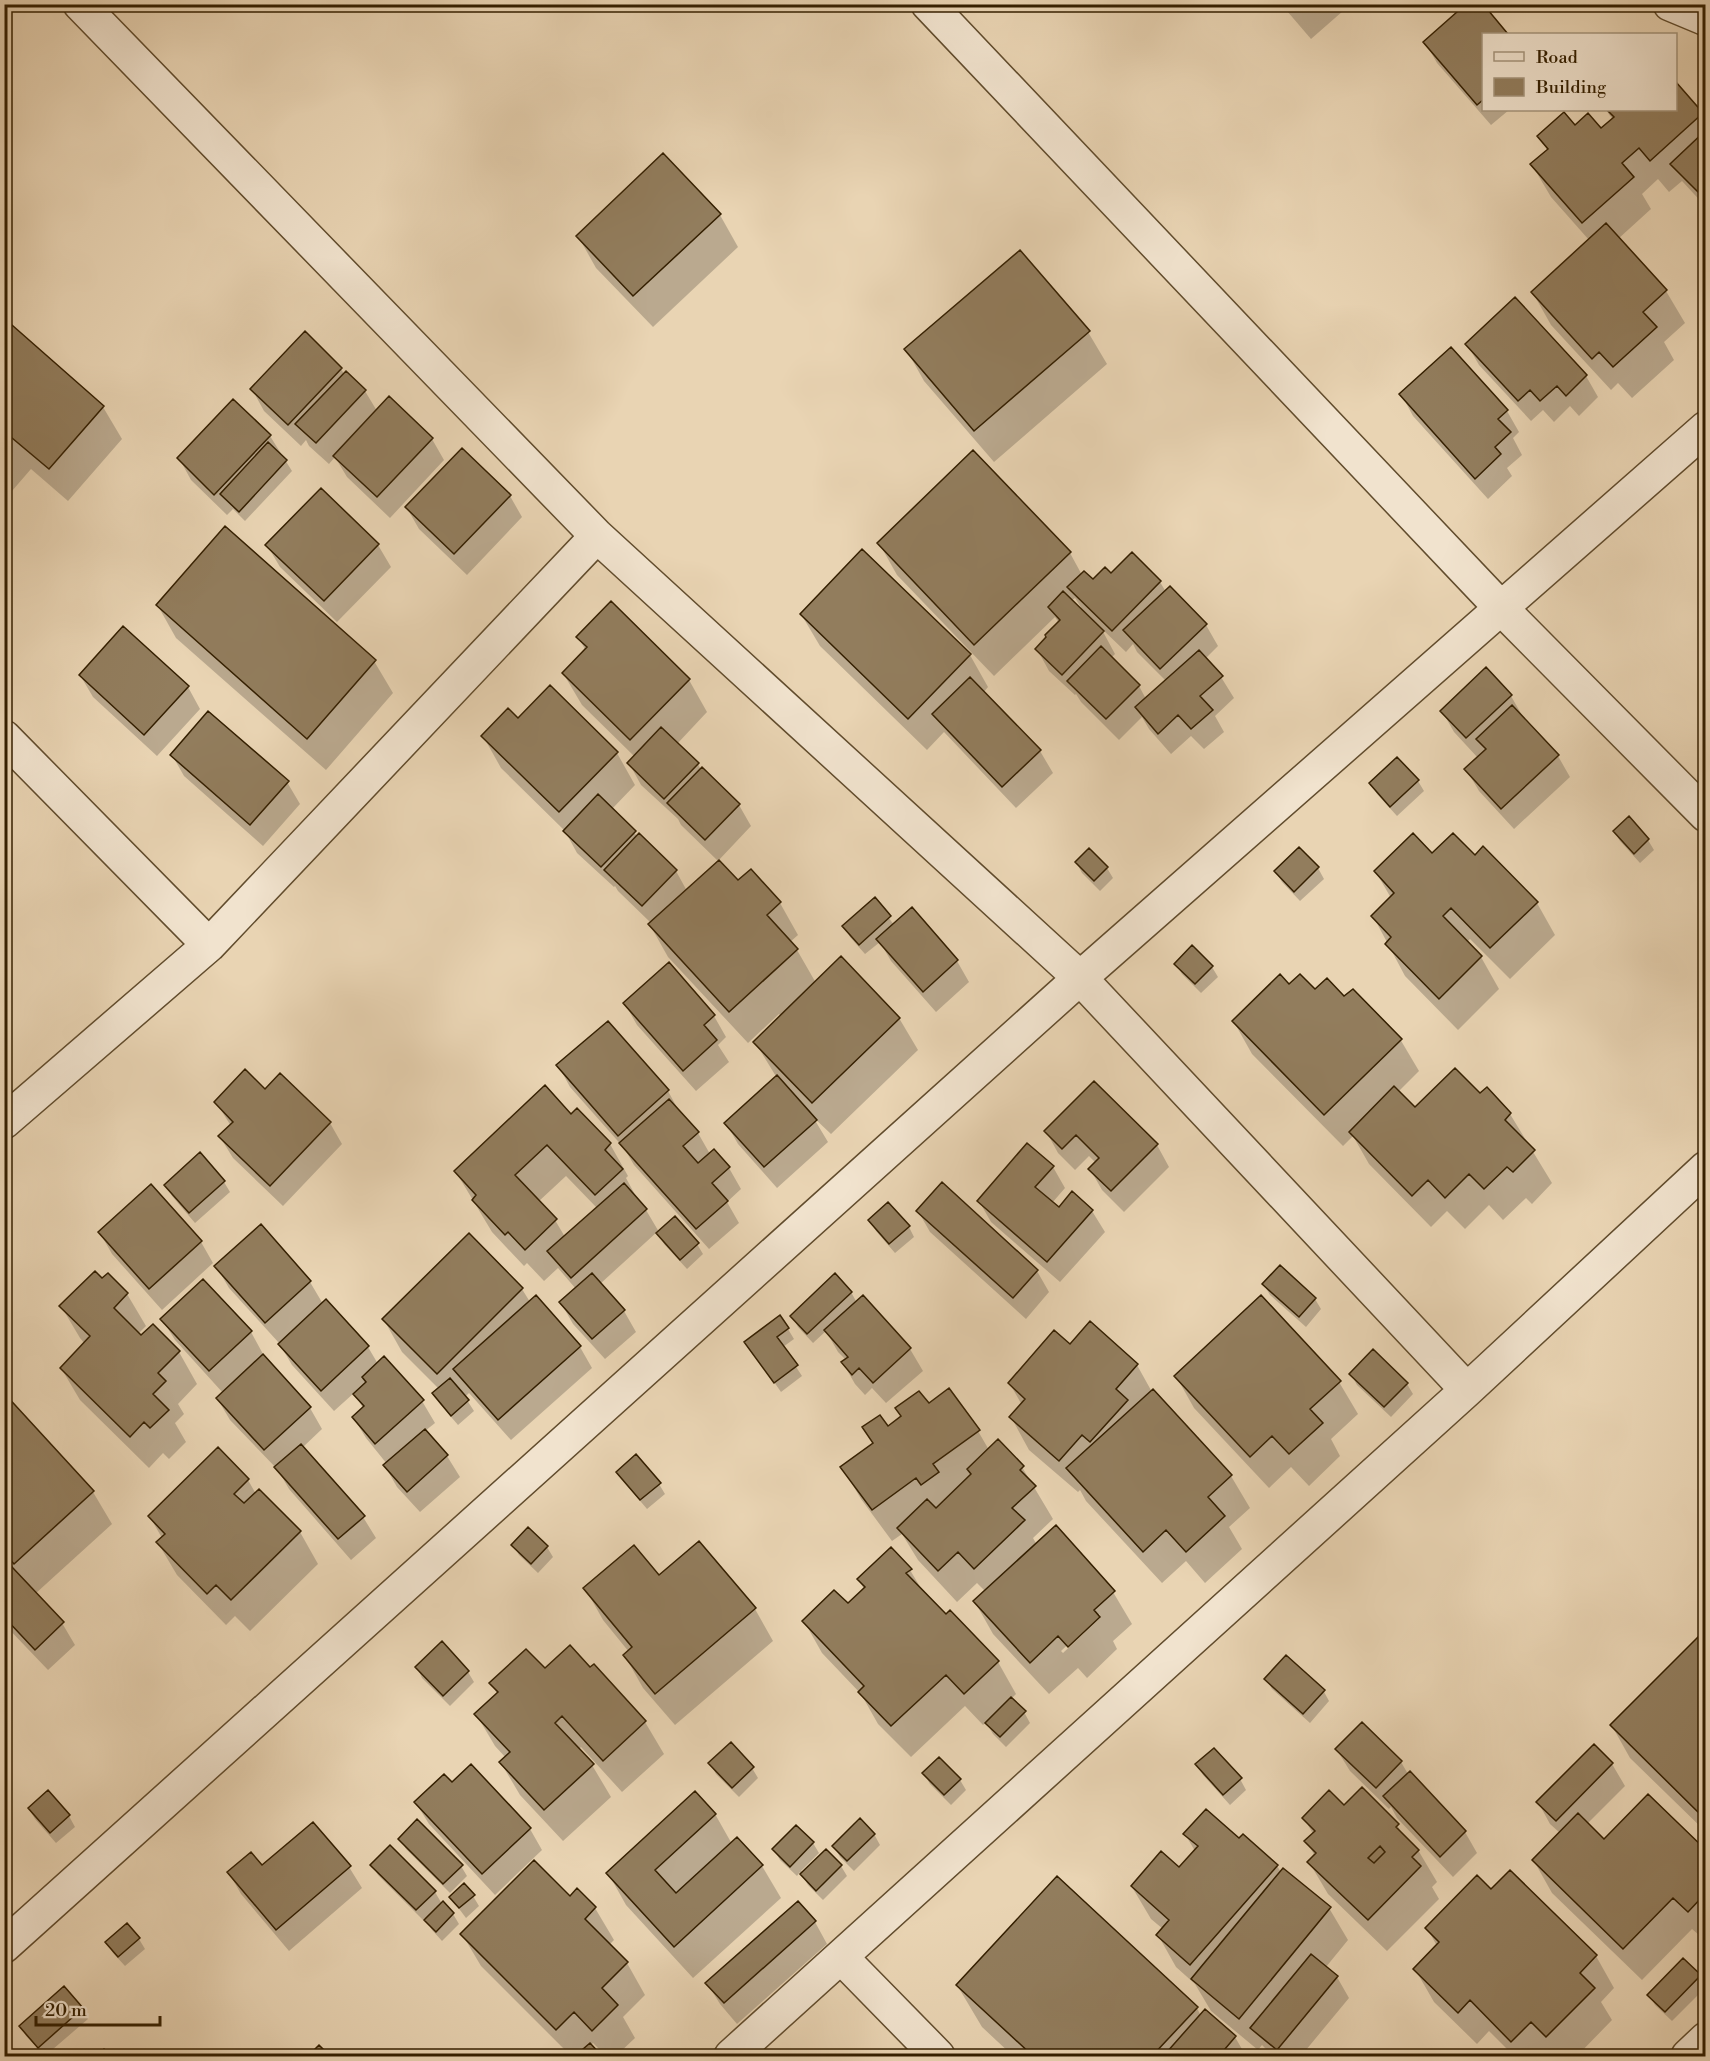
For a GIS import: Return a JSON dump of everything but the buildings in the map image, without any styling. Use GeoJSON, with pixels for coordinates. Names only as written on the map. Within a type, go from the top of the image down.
{"type":"FeatureCollection","features":[{"type":"Feature","properties":{"kind":"street"},"geometry":{"type":"LineString","coordinates":[[80,4],[597,536],[1080,978],[1467,1390]]}},
{"type":"Feature","properties":{"kind":"street"},"geometry":{"type":"LineString","coordinates":[[928,4],[1501,608],[1706,815]]}},
{"type":"Feature","properties":{"kind":"street"},"geometry":{"type":"LineString","coordinates":[[1670,4],[1706,19]]}},
{"type":"Feature","properties":{"kind":"street"},"geometry":{"type":"LineString","coordinates":[[4,1946],[1080,978],[1706,428]]}},
{"type":"Feature","properties":{"kind":"street"},"geometry":{"type":"LineString","coordinates":[[4,1122],[209,945],[597,536]]}},
{"type":"Feature","properties":{"kind":"street"},"geometry":{"type":"LineString","coordinates":[[4,737],[209,945]]}},
{"type":"Feature","properties":{"kind":"street"},"geometry":{"type":"LineString","coordinates":[[731,2056],[1467,1390],[1706,1168]]}},
{"type":"Feature","properties":{"kind":"street"},"geometry":{"type":"LineString","coordinates":[[841,1957],[938,2056]]}}]}
